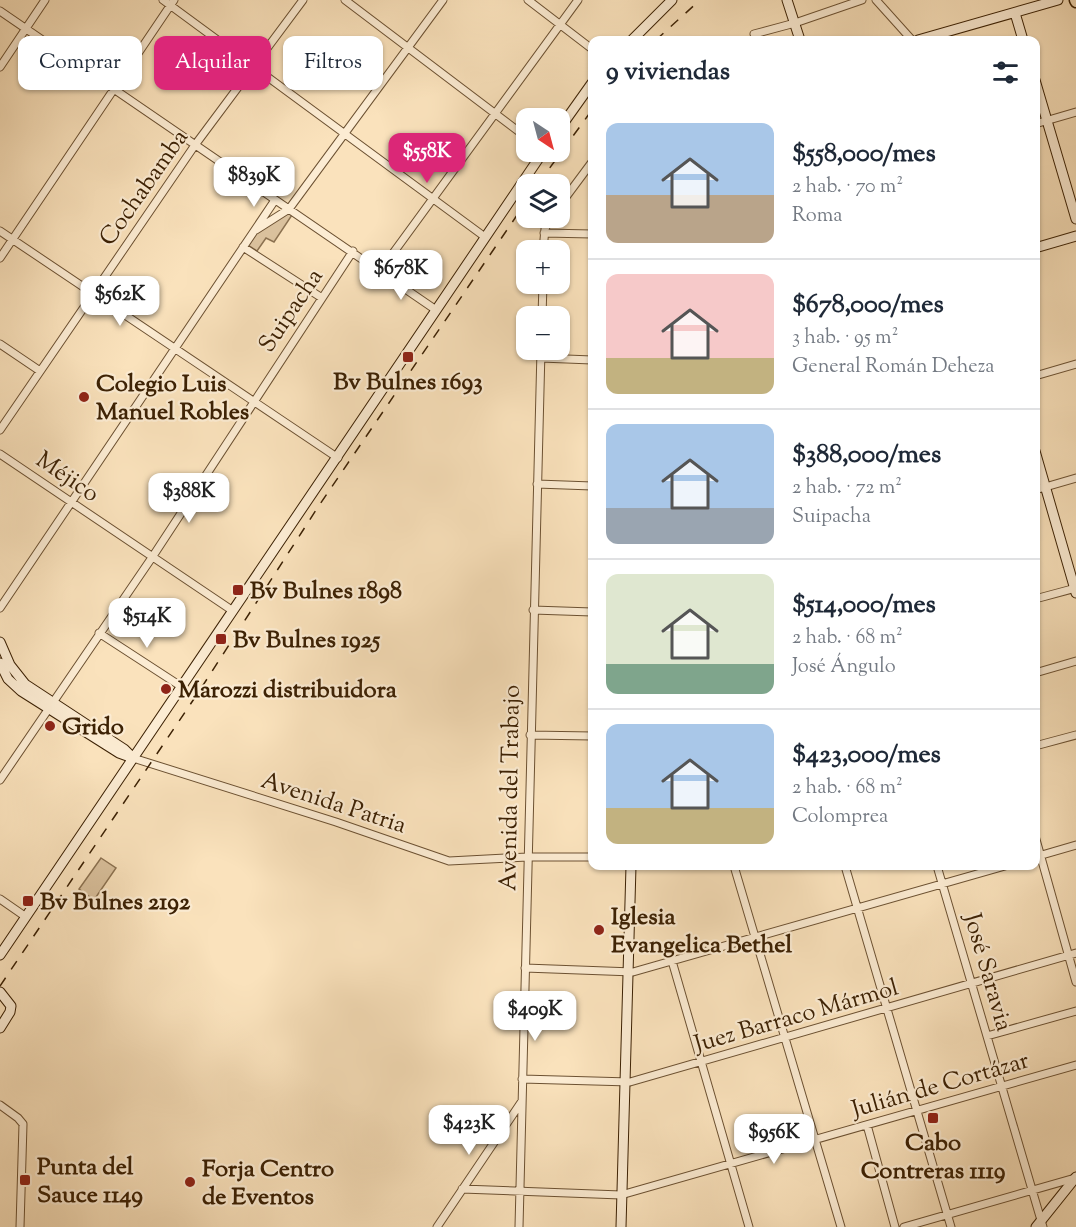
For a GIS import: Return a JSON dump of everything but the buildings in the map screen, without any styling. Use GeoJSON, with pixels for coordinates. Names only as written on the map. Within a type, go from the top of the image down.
{"type":"FeatureCollection","features":[{"type":"Feature","properties":{"kind":"main road"},"geometry":{"type":"LineString","coordinates":[[636,36],[672,0]]}},
{"type":"Feature","properties":{"kind":"main road"},"geometry":{"type":"LineString","coordinates":[[788,0],[799,36]]}},
{"type":"Feature","properties":{"kind":"main road"},"geometry":{"type":"LineString","coordinates":[[933,36],[1058,0]]}},
{"type":"Feature","properties":{"kind":"main road"},"geometry":{"type":"LineString","coordinates":[[1016,13],[1022,36]]}},
{"type":"Feature","properties":{"kind":"main road"},"geometry":{"type":"LineString","coordinates":[[641,30],[644,36]]}},
{"type":"Feature","properties":{"kind":"main road"},"geometry":{"type":"LineString","coordinates":[[570,114],[588,89]]}},
{"type":"Feature","properties":{"kind":"main road"},"geometry":{"type":"LineString","coordinates":[[1040,97],[1076,219]]}},
{"type":"Feature","properties":{"kind":"main road"},"geometry":{"type":"LineString","coordinates":[[0,955],[536,162]]}},
{"type":"Feature","properties":{"kind":"main road"},"geometry":{"type":"LineString","coordinates":[[1040,247],[1076,236]]}},
{"type":"Feature","properties":{"kind":"main road"},"geometry":{"type":"LineString","coordinates":[[1040,467],[1076,590]]}},
{"type":"Feature","properties":{"kind":"main road","name":"Avenida Patria"},"geometry":{"type":"LineString","coordinates":[[0,642],[3,670],[8,679],[21,691],[50,705]]}},
{"type":"Feature","properties":{"kind":"main road","name":"Avenida Patria"},"geometry":{"type":"LineString","coordinates":[[3,670],[119,753],[133,758]]}},
{"type":"Feature","properties":{"kind":"main road"},"geometry":{"type":"LineString","coordinates":[[621,1227],[631,870]]}},
{"type":"Feature","properties":{"kind":"main road"},"geometry":{"type":"LineString","coordinates":[[0,992],[11,1006],[0,1028]]}},
{"type":"Feature","properties":{"kind":"main road"},"geometry":{"type":"LineString","coordinates":[[1040,1225],[1076,1177]]}},
{"type":"Feature","properties":{"kind":"street"},"geometry":{"type":"LineString","coordinates":[[0,67],[45,0]]}},
{"type":"Feature","properties":{"kind":"street"},"geometry":{"type":"LineString","coordinates":[[163,0],[172,3],[214,36]]}},
{"type":"Feature","properties":{"kind":"street","name":"Cochabamba"},"geometry":{"type":"LineString","coordinates":[[271,42],[303,0]]}},
{"type":"Feature","properties":{"kind":"street"},"geometry":{"type":"LineString","coordinates":[[345,0],[516,129]]}},
{"type":"Feature","properties":{"kind":"street"},"geometry":{"type":"LineString","coordinates":[[254,231],[289,209],[444,0]]}},
{"type":"Feature","properties":{"kind":"street"},"geometry":{"type":"LineString","coordinates":[[528,0],[588,46]]}},
{"type":"Feature","properties":{"kind":"street"},"geometry":{"type":"LineString","coordinates":[[380,271],[578,0]]}},
{"type":"Feature","properties":{"kind":"street"},"geometry":{"type":"LineString","coordinates":[[754,34],[795,23],[862,0]]}},
{"type":"Feature","properties":{"kind":"street"},"geometry":{"type":"LineString","coordinates":[[876,0],[908,36]]}},
{"type":"Feature","properties":{"kind":"street"},"geometry":{"type":"LineString","coordinates":[[142,47],[172,3]]}},
{"type":"Feature","properties":{"kind":"street"},"geometry":{"type":"LineString","coordinates":[[0,11],[36,36]]}},
{"type":"Feature","properties":{"kind":"street"},"geometry":{"type":"LineString","coordinates":[[271,79],[485,237]]}},
{"type":"Feature","properties":{"kind":"street"},"geometry":{"type":"LineString","coordinates":[[0,258],[113,90]]}},
{"type":"Feature","properties":{"kind":"street"},"geometry":{"type":"LineString","coordinates":[[115,90],[436,310]]}},
{"type":"Feature","properties":{"kind":"street","name":"Cochabamba"},"geometry":{"type":"LineString","coordinates":[[0,430],[195,145],[235,90]]}},
{"type":"Feature","properties":{"kind":"street"},"geometry":{"type":"LineString","coordinates":[[1040,123],[1076,112]]}},
{"type":"Feature","properties":{"kind":"street"},"geometry":{"type":"LineString","coordinates":[[570,192],[588,167]]}},
{"type":"Feature","properties":{"kind":"street"},"geometry":{"type":"LineString","coordinates":[[0,608],[275,200]]}},
{"type":"Feature","properties":{"kind":"street"},"geometry":{"type":"LineString","coordinates":[[544,240],[546,228]]}},
{"type":"Feature","properties":{"kind":"street"},"geometry":{"type":"LineString","coordinates":[[0,231],[338,458]]}},
{"type":"Feature","properties":{"kind":"street"},"geometry":{"type":"LineString","coordinates":[[544,232],[588,234]]}},
{"type":"Feature","properties":{"kind":"street"},"geometry":{"type":"LineString","coordinates":[[243,247],[322,298]]}},
{"type":"Feature","properties":{"kind":"street","name":"Suipacha"},"geometry":{"type":"LineString","coordinates":[[0,780],[153,556],[353,251]]}},
{"type":"Feature","properties":{"kind":"street"},"geometry":{"type":"LineString","coordinates":[[0,344],[40,371]]}},
{"type":"Feature","properties":{"kind":"street"},"geometry":{"type":"LineString","coordinates":[[570,359],[588,360]]}},
{"type":"Feature","properties":{"kind":"street","name":"Avenida del Trabajo"},"geometry":{"type":"LineString","coordinates":[[519,1227],[541,360]]}},
{"type":"Feature","properties":{"kind":"street"},"geometry":{"type":"LineString","coordinates":[[1040,375],[1076,364]]}},
{"type":"Feature","properties":{"kind":"street","name":"Méjico"},"geometry":{"type":"LineString","coordinates":[[0,454],[233,611]]}},
{"type":"Feature","properties":{"kind":"street"},"geometry":{"type":"LineString","coordinates":[[1040,489],[1076,478]]}},
{"type":"Feature","properties":{"kind":"street"},"geometry":{"type":"LineString","coordinates":[[537,484],[588,486]]}},
{"type":"Feature","properties":{"kind":"street"},"geometry":{"type":"LineString","coordinates":[[1040,598],[1076,590]]}},
{"type":"Feature","properties":{"kind":"street"},"geometry":{"type":"LineString","coordinates":[[533,610],[588,612]]}},
{"type":"Feature","properties":{"kind":"street"},"geometry":{"type":"LineString","coordinates":[[99,633],[182,687]]}},
{"type":"Feature","properties":{"kind":"street"},"geometry":{"type":"LineString","coordinates":[[1040,672],[1076,661]]}},
{"type":"Feature","properties":{"kind":"street"},"geometry":{"type":"LineString","coordinates":[[530,735],[588,736]]}},
{"type":"Feature","properties":{"kind":"street"},"geometry":{"type":"LineString","coordinates":[[1040,745],[1076,735]]}},
{"type":"Feature","properties":{"kind":"street","name":"Avenida Patria"},"geometry":{"type":"LineString","coordinates":[[133,758],[336,822],[445,860],[588,857]]}},
{"type":"Feature","properties":{"kind":"street"},"geometry":{"type":"LineString","coordinates":[[1040,855],[1076,845]]}},
{"type":"Feature","properties":{"kind":"street"},"geometry":{"type":"LineString","coordinates":[[1040,862],[1072,954],[1076,982]]}},
{"type":"Feature","properties":{"kind":"street"},"geometry":{"type":"LineString","coordinates":[[735,870],[841,1227]]}},
{"type":"Feature","properties":{"kind":"street"},"geometry":{"type":"LineString","coordinates":[[846,870],[951,1227]]}},
{"type":"Feature","properties":{"kind":"street","name":"José Saravia"},"geometry":{"type":"LineString","coordinates":[[938,870],[1032,1190],[1040,1225]]}},
{"type":"Feature","properties":{"kind":"street"},"geometry":{"type":"LineString","coordinates":[[525,968],[628,972],[756,938],[991,870]]}},
{"type":"Feature","properties":{"kind":"street"},"geometry":{"type":"LineString","coordinates":[[0,899],[26,917]]}},
{"type":"Feature","properties":{"kind":"street","name":"Juez Barraco Mármol"},"geometry":{"type":"LineString","coordinates":[[522,1079],[625,1083],[702,1063],[1072,954]]}},
{"type":"Feature","properties":{"kind":"street"},"geometry":{"type":"LineString","coordinates":[[672,961],[750,1227]]}},
{"type":"Feature","properties":{"kind":"street"},"geometry":{"type":"LineString","coordinates":[[987,1036],[1076,1011]]}},
{"type":"Feature","properties":{"kind":"street","name":"Julián de Cortázar"},"geometry":{"type":"LineString","coordinates":[[462,1189],[621,1196],[1076,1065]]}},
{"type":"Feature","properties":{"kind":"street"},"geometry":{"type":"LineString","coordinates":[[437,1227],[522,1101]]}},
{"type":"Feature","properties":{"kind":"street"},"geometry":{"type":"LineString","coordinates":[[0,1105],[18,1118],[22,1124],[20,1227]]}},
{"type":"Feature","properties":{"kind":"street"},"geometry":{"type":"LineString","coordinates":[[867,1125],[895,1227]]}},
{"type":"Feature","properties":{"kind":"street"},"geometry":{"type":"LineString","coordinates":[[904,1227],[1076,1177]]}},
{"type":"Feature","properties":{"kind":"shaded area"},"geometry":{"type":"Polygon","coordinates":[[[287,212],[292,215],[274,242],[266,238],[257,251],[248,245],[254,232],[287,212]]]}},
{"type":"Feature","properties":{"kind":"shaded area"},"geometry":{"type":"Polygon","coordinates":[[[101,858],[116,868],[94,900],[79,889],[101,858]]]}},
{"type":"Feature","properties":{"kind":"railway"},"geometry":{"type":"LineString","coordinates":[[660,36],[700,0]]}},
{"type":"Feature","properties":{"kind":"railway"},"geometry":{"type":"LineString","coordinates":[[545,174],[588,115]]}},
{"type":"Feature","properties":{"kind":"railway"},"geometry":{"type":"LineString","coordinates":[[0,986],[198,693],[318,507],[516,217]]}},
{"type":"Feature","properties":{"kind":"place","name":"Bv Bulnes 1693"},"geometry":{"type":"Point","coordinates":[408,357]}},
{"type":"Feature","properties":{"kind":"place","name":"Colegio Luis Manuel Robles"},"geometry":{"type":"Point","coordinates":[84,397]}},
{"type":"Feature","properties":{"kind":"place","name":"Bv Bulnes 1898"},"geometry":{"type":"Point","coordinates":[238,590]}},
{"type":"Feature","properties":{"kind":"place","name":"Bv Bulnes 1925"},"geometry":{"type":"Point","coordinates":[221,639]}},
{"type":"Feature","properties":{"kind":"place","name":"Marozzi distribuidora"},"geometry":{"type":"Point","coordinates":[166,689]}},
{"type":"Feature","properties":{"kind":"place","name":"Grido"},"geometry":{"type":"Point","coordinates":[50,726]}},
{"type":"Feature","properties":{"kind":"place","name":"Bv Bulnes 2192"},"geometry":{"type":"Point","coordinates":[28,901]}},
{"type":"Feature","properties":{"kind":"place","name":"Iglesia Evangelica Bethel"},"geometry":{"type":"Point","coordinates":[599,930]}},
{"type":"Feature","properties":{"kind":"place","name":"Cabo Contreras 1119"},"geometry":{"type":"Point","coordinates":[933,1118]}},
{"type":"Feature","properties":{"kind":"place","name":"Punta del Sauce 1149"},"geometry":{"type":"Point","coordinates":[25,1180]}},
{"type":"Feature","properties":{"kind":"place","name":"Forja Centro de Eventos"},"geometry":{"type":"Point","coordinates":[190,1182]}}]}
